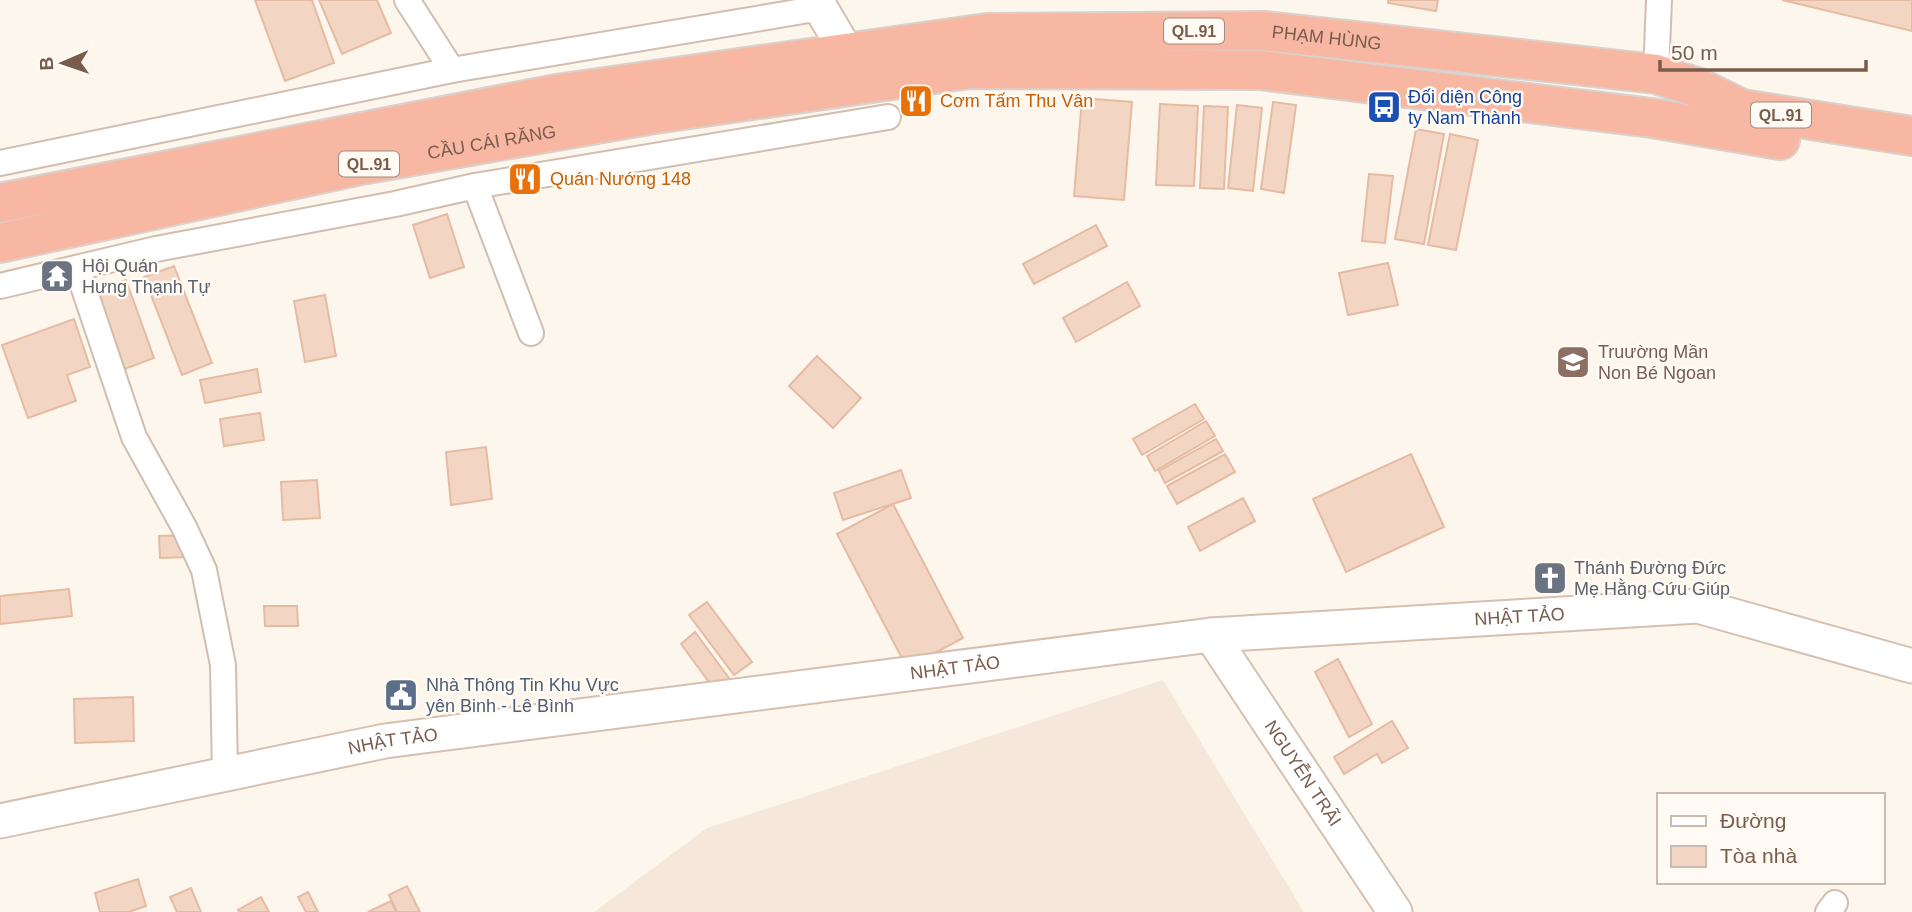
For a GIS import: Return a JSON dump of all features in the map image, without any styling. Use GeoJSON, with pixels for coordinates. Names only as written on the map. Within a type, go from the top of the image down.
{"type":"FeatureCollection","features":[{"type":"Feature","properties":{"kind":"highway","name":"PHẠM HÙNG"},"geometry":{"type":"LineString","coordinates":[[737,85],[847,52],[987,33],[1265,31],[1656,74],[1699,88],[1742,108],[1912,136]]}},
{"type":"Feature","properties":{"kind":"highway","name":"QL.91"},"geometry":{"type":"LineString","coordinates":[[737,85],[968,69],[1260,69],[1652,118],[1912,162]]}},
{"type":"Feature","properties":{"kind":"highway"},"geometry":{"type":"LineString","coordinates":[[1652,118],[1656,74]]}},
{"type":"Feature","properties":{"kind":"highway","name":"CẦU CÁI RĂNG"},"geometry":{"type":"LineString","coordinates":[[0,203],[556,94],[737,85]]}},
{"type":"Feature","properties":{"kind":"highway","name":"CẦU CÁI RĂNG"},"geometry":{"type":"LineString","coordinates":[[0,243],[361,165],[648,114],[737,85]]}},
{"type":"Feature","properties":{"kind":"street"},"geometry":{"type":"LineString","coordinates":[[407,0],[452,71]]}},
{"type":"Feature","properties":{"kind":"street"},"geometry":{"type":"LineString","coordinates":[[1656,74],[1659,0]]}},
{"type":"Feature","properties":{"kind":"street"},"geometry":{"type":"LineString","coordinates":[[0,163],[452,71],[818,4],[847,52]]}},
{"type":"Feature","properties":{"kind":"street"},"geometry":{"type":"LineString","coordinates":[[0,286],[156,249],[395,204],[475,186],[888,117]]}},
{"type":"Feature","properties":{"kind":"street"},"geometry":{"type":"LineString","coordinates":[[475,186],[531,333]]}},
{"type":"Feature","properties":{"kind":"street"},"geometry":{"type":"LineString","coordinates":[[77,268],[134,437],[184,527],[204,570],[223,665],[225,774]]}},
{"type":"Feature","properties":{"kind":"street","name":"NHẬT TẢO"},"geometry":{"type":"LineString","coordinates":[[0,821],[384,741],[1211,635],[1698,606],[1912,666]]}},
{"type":"Feature","properties":{"kind":"street","name":"NGUYỄN TRÃI"},"geometry":{"type":"LineString","coordinates":[[1211,635],[1395,912]]}},
{"type":"Feature","properties":{"kind":"shaded area"},"geometry":{"type":"Polygon","coordinates":[[[1163,680],[1304,912],[594,912],[707,828],[1163,680]]]}},
{"type":"Feature","properties":{"kind":"building"},"geometry":{"type":"Polygon","coordinates":[[[255,0],[312,0],[334,63],[285,81],[255,0]]]}},
{"type":"Feature","properties":{"kind":"building"},"geometry":{"type":"Polygon","coordinates":[[[319,0],[377,0],[391,33],[342,54],[319,0]]]}},
{"type":"Feature","properties":{"kind":"building"},"geometry":{"type":"Polygon","coordinates":[[[1388,0],[1438,0],[1436,11],[1388,3],[1388,0]]]}},
{"type":"Feature","properties":{"kind":"building"},"geometry":{"type":"Polygon","coordinates":[[[1782,0],[1912,0],[1912,31],[1782,0]]]}},
{"type":"Feature","properties":{"kind":"building"},"geometry":{"type":"Polygon","coordinates":[[[1082,98],[1132,102],[1124,200],[1074,196],[1082,98]]]}},
{"type":"Feature","properties":{"kind":"building"},"geometry":{"type":"Polygon","coordinates":[[[1273,102],[1296,105],[1284,193],[1261,189],[1273,102]]]}},
{"type":"Feature","properties":{"kind":"building"},"geometry":{"type":"Polygon","coordinates":[[[1160,104],[1198,106],[1194,186],[1156,185],[1160,104]]]}},
{"type":"Feature","properties":{"kind":"building"},"geometry":{"type":"Polygon","coordinates":[[[1237,105],[1262,108],[1253,191],[1228,188],[1237,105]]]}},
{"type":"Feature","properties":{"kind":"building"},"geometry":{"type":"Polygon","coordinates":[[[1204,106],[1228,107],[1224,189],[1200,188],[1204,106]]]}},
{"type":"Feature","properties":{"kind":"building"},"geometry":{"type":"Polygon","coordinates":[[[1416,129],[1444,134],[1424,244],[1395,239],[1416,129]]]}},
{"type":"Feature","properties":{"kind":"building"},"geometry":{"type":"Polygon","coordinates":[[[1450,134],[1478,140],[1456,250],[1428,245],[1450,134]]]}},
{"type":"Feature","properties":{"kind":"building"},"geometry":{"type":"Polygon","coordinates":[[[1369,174],[1393,176],[1385,243],[1362,241],[1369,174]]]}},
{"type":"Feature","properties":{"kind":"building"},"geometry":{"type":"Polygon","coordinates":[[[447,214],[464,267],[430,278],[413,225],[447,214]]]}},
{"type":"Feature","properties":{"kind":"building"},"geometry":{"type":"Polygon","coordinates":[[[1096,225],[1107,246],[1034,284],[1023,264],[1096,225]]]}},
{"type":"Feature","properties":{"kind":"building"},"geometry":{"type":"Polygon","coordinates":[[[1388,263],[1398,305],[1348,315],[1339,273],[1388,263]]]}},
{"type":"Feature","properties":{"kind":"building"},"geometry":{"type":"Polygon","coordinates":[[[174,266],[212,363],[182,375],[144,277],[174,266]]]}},
{"type":"Feature","properties":{"kind":"building"},"geometry":{"type":"Polygon","coordinates":[[[126,280],[154,358],[125,369],[97,290],[126,280]]]}},
{"type":"Feature","properties":{"kind":"building"},"geometry":{"type":"Polygon","coordinates":[[[1127,282],[1140,306],[1076,342],[1063,318],[1127,282]]]}},
{"type":"Feature","properties":{"kind":"building"},"geometry":{"type":"Polygon","coordinates":[[[325,295],[336,356],[305,362],[294,301],[325,295]]]}},
{"type":"Feature","properties":{"kind":"building"},"geometry":{"type":"Polygon","coordinates":[[[74,319],[90,367],[67,375],[76,401],[28,418],[2,345],[74,319]]]}},
{"type":"Feature","properties":{"kind":"building"},"geometry":{"type":"Polygon","coordinates":[[[817,356],[861,398],[833,428],[789,386],[817,356]]]}},
{"type":"Feature","properties":{"kind":"building"},"geometry":{"type":"Polygon","coordinates":[[[257,369],[261,392],[205,403],[200,380],[257,369]]]}},
{"type":"Feature","properties":{"kind":"building"},"geometry":{"type":"Polygon","coordinates":[[[1195,404],[1204,419],[1142,455],[1133,439],[1195,404]]]}},
{"type":"Feature","properties":{"kind":"building"},"geometry":{"type":"Polygon","coordinates":[[[260,413],[264,440],[224,446],[220,419],[260,413]]]}},
{"type":"Feature","properties":{"kind":"building"},"geometry":{"type":"Polygon","coordinates":[[[1206,421],[1215,436],[1155,471],[1147,456],[1206,421]]]}},
{"type":"Feature","properties":{"kind":"building"},"geometry":{"type":"Polygon","coordinates":[[[1216,439],[1223,451],[1165,483],[1159,471],[1216,439]]]}},
{"type":"Feature","properties":{"kind":"building"},"geometry":{"type":"Polygon","coordinates":[[[486,447],[492,499],[451,505],[446,452],[486,447]]]}},
{"type":"Feature","properties":{"kind":"building"},"geometry":{"type":"Polygon","coordinates":[[[1225,454],[1235,472],[1177,504],[1167,486],[1225,454]]]}},
{"type":"Feature","properties":{"kind":"building"},"geometry":{"type":"Polygon","coordinates":[[[1411,454],[1444,527],[1346,572],[1313,499],[1411,454]]]}},
{"type":"Feature","properties":{"kind":"building"},"geometry":{"type":"Polygon","coordinates":[[[901,470],[911,498],[843,520],[834,493],[901,470]]]}},
{"type":"Feature","properties":{"kind":"building"},"geometry":{"type":"Polygon","coordinates":[[[317,480],[320,518],[283,520],[281,482],[317,480]]]}},
{"type":"Feature","properties":{"kind":"building"},"geometry":{"type":"Polygon","coordinates":[[[1243,498],[1255,521],[1200,551],[1188,527],[1243,498]]]}},
{"type":"Feature","properties":{"kind":"building"},"geometry":{"type":"Polygon","coordinates":[[[893,504],[963,638],[907,668],[837,534],[893,504]]]}},
{"type":"Feature","properties":{"kind":"building"},"geometry":{"type":"Polygon","coordinates":[[[192,535],[192,557],[160,558],[159,536],[192,535]]]}},
{"type":"Feature","properties":{"kind":"building"},"geometry":{"type":"Polygon","coordinates":[[[69,589],[72,616],[0,624],[0,596],[69,589]]]}},
{"type":"Feature","properties":{"kind":"building"},"geometry":{"type":"Polygon","coordinates":[[[707,602],[752,662],[734,675],[689,615],[707,602]]]}},
{"type":"Feature","properties":{"kind":"building"},"geometry":{"type":"Polygon","coordinates":[[[264,606],[297,606],[298,626],[265,626],[264,606]]]}},
{"type":"Feature","properties":{"kind":"building"},"geometry":{"type":"Polygon","coordinates":[[[695,632],[729,678],[714,689],[681,644],[695,632]]]}},
{"type":"Feature","properties":{"kind":"building"},"geometry":{"type":"Polygon","coordinates":[[[1338,659],[1372,724],[1349,737],[1315,672],[1338,659]]]}},
{"type":"Feature","properties":{"kind":"building"},"geometry":{"type":"Polygon","coordinates":[[[133,697],[134,741],[75,743],[74,699],[133,697]]]}},
{"type":"Feature","properties":{"kind":"building"},"geometry":{"type":"Polygon","coordinates":[[[1392,721],[1408,748],[1382,763],[1377,754],[1344,774],[1334,757],[1392,721]]]}},
{"type":"Feature","properties":{"kind":"building"},"geometry":{"type":"Polygon","coordinates":[[[138,879],[146,906],[129,912],[100,912],[95,893],[138,879]]]}},
{"type":"Feature","properties":{"kind":"building"},"geometry":{"type":"Polygon","coordinates":[[[407,886],[420,912],[397,912],[389,895],[407,886]]]}},
{"type":"Feature","properties":{"kind":"building"},"geometry":{"type":"Polygon","coordinates":[[[191,888],[201,912],[177,912],[170,897],[191,888]]]}},
{"type":"Feature","properties":{"kind":"building"},"geometry":{"type":"Polygon","coordinates":[[[308,892],[318,912],[306,912],[298,897],[308,892]]]}},
{"type":"Feature","properties":{"kind":"building"},"geometry":{"type":"Polygon","coordinates":[[[261,897],[269,912],[239,912],[238,910],[261,897]]]}},
{"type":"Feature","properties":{"kind":"building"},"geometry":{"type":"Polygon","coordinates":[[[391,901],[396,912],[368,912],[391,901]]]}},
{"type":"Feature","properties":{"kind":"place","name":"Cơm Tấm Thu Vân"},"geometry":{"type":"Point","coordinates":[916,101]}},
{"type":"Feature","properties":{"kind":"place","name":"Đối diện Công ty Nam Thành"},"geometry":{"type":"Point","coordinates":[1384,107]}},
{"type":"Feature","properties":{"kind":"place","name":"Quán Nướng 148"},"geometry":{"type":"Point","coordinates":[525,179]}},
{"type":"Feature","properties":{"kind":"place","name":"Hội Quán Hưng Thạnh Tự"},"geometry":{"type":"Point","coordinates":[57,276]}},
{"type":"Feature","properties":{"kind":"place","name":"Truường Mần Non Bé Ngoan"},"geometry":{"type":"Point","coordinates":[1573,362]}},
{"type":"Feature","properties":{"kind":"place","name":"Thánh Đường Đức Mẹ Hằng Cứu Giúp"},"geometry":{"type":"Point","coordinates":[1550,578]}},
{"type":"Feature","properties":{"kind":"place","name":"Nhà Thông Tin Khu Vực yên Binh - Lê Bình"},"geometry":{"type":"Point","coordinates":[401,695]}}]}
